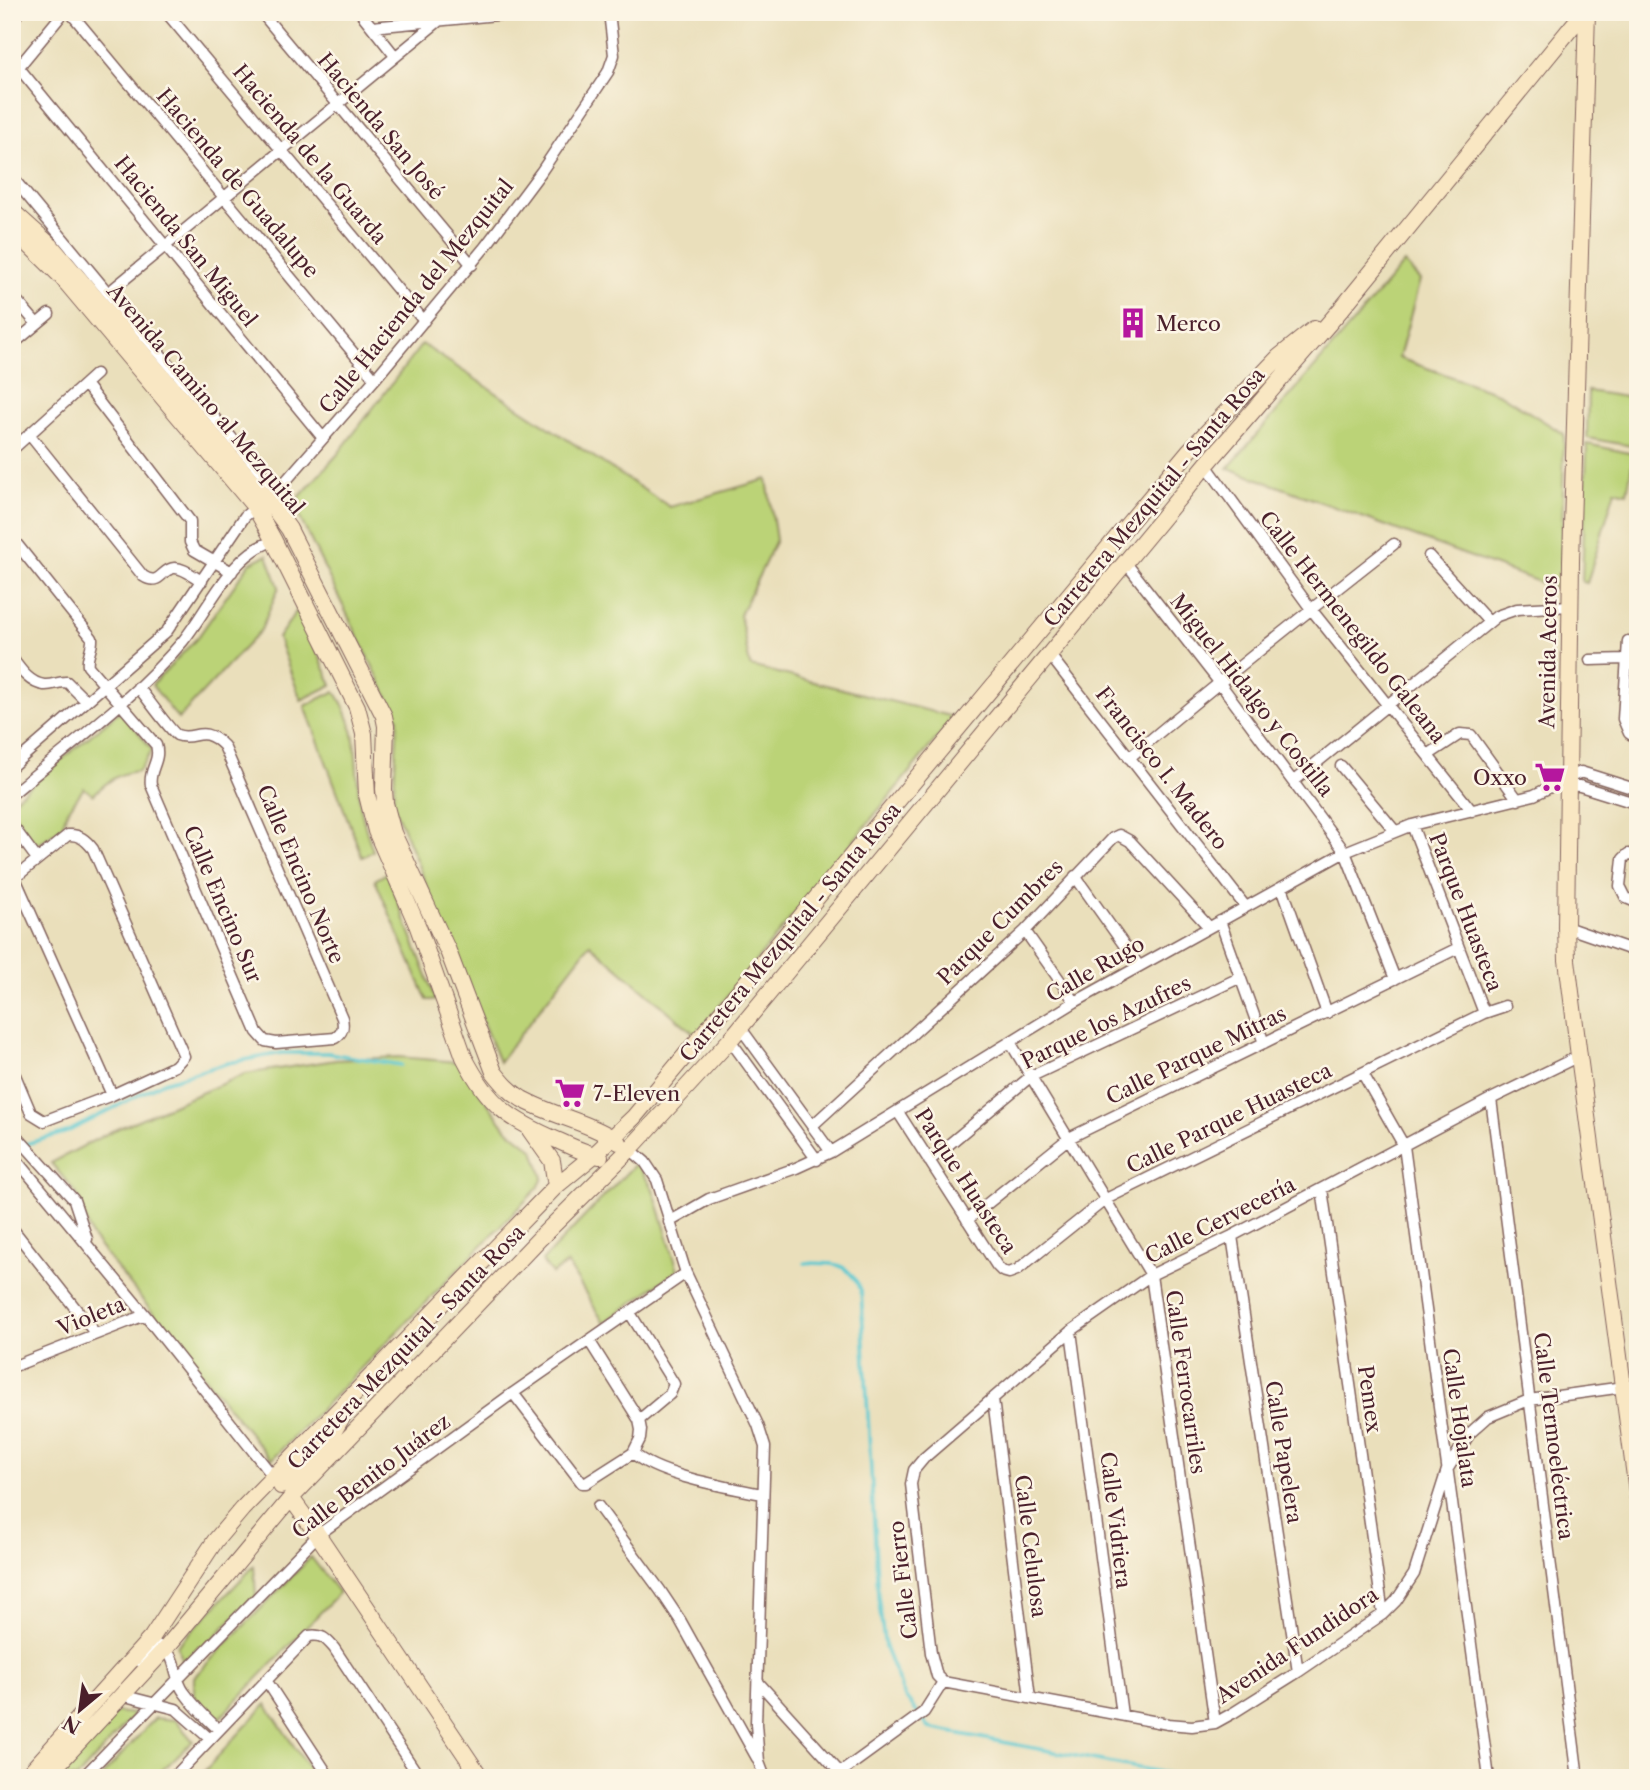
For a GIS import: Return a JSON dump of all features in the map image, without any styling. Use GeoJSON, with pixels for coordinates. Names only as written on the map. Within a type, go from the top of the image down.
{"type":"FeatureCollection","features":[{"type":"Feature","properties":{"kind":"main road","name":"Carretera Mezquital - Santa Rosa"},"geometry":{"type":"LineString","coordinates":[[45,1778],[114,1691],[215,1541],[281,1487],[540,1238],[626,1153],[730,1040],[1206,466],[1343,307],[1585,12]]}},
{"type":"Feature","properties":{"kind":"main road","name":"Avenida Aceros"},"geometry":{"type":"LineString","coordinates":[[1585,12],[1563,783],[1567,960],[1579,1056],[1630,1386],[1638,1499]]}},
{"type":"Feature","properties":{"kind":"main road"},"geometry":{"type":"LineString","coordinates":[[12,199],[35,222],[51,246]]}},
{"type":"Feature","properties":{"kind":"main road","name":"Avenida Camino al Mezquital"},"geometry":{"type":"LineString","coordinates":[[12,211],[51,246],[289,529],[384,716],[385,803],[393,833],[405,864],[448,951],[494,1072],[506,1087],[520,1098],[572,1118],[613,1138],[626,1153]]}},
{"type":"Feature","properties":{"kind":"main road","name":"Avenida Camino al Mezquital"},"geometry":{"type":"LineString","coordinates":[[12,228],[60,275],[266,499],[274,541],[359,714],[365,747],[367,795],[376,831],[418,927],[464,1057],[484,1093],[505,1113],[528,1128],[594,1155],[626,1153]]}},
{"type":"Feature","properties":{"kind":"main road","name":"Carretera Mezquital - Santa Rosa"},"geometry":{"type":"LineString","coordinates":[[25,1778],[114,1691],[166,1648],[281,1487],[332,1434],[359,1389],[556,1186],[613,1138],[675,1070],[1189,451],[1279,356],[1343,307]]}},
{"type":"Feature","properties":{"kind":"main road"},"geometry":{"type":"LineString","coordinates":[[528,1128],[551,1161],[556,1186]]}},
{"type":"Feature","properties":{"kind":"main road"},"geometry":{"type":"LineString","coordinates":[[281,1487],[318,1535],[481,1778]]}},
{"type":"Feature","properties":{"kind":"street"},"geometry":{"type":"LineString","coordinates":[[12,20],[19,12]]}},
{"type":"Feature","properties":{"kind":"street"},"geometry":{"type":"LineString","coordinates":[[15,71],[65,12]]}},
{"type":"Feature","properties":{"kind":"street","name":"Hacienda de Guadalupe"},"geometry":{"type":"LineString","coordinates":[[70,12],[375,379]]}},
{"type":"Feature","properties":{"kind":"street","name":"Hacienda de la Guarda"},"geometry":{"type":"LineString","coordinates":[[166,12],[424,321]]}},
{"type":"Feature","properties":{"kind":"street","name":"Hacienda San José"},"geometry":{"type":"LineString","coordinates":[[261,12],[472,265]]}},
{"type":"Feature","properties":{"kind":"street"},"geometry":{"type":"LineString","coordinates":[[360,12],[395,56]]}},
{"type":"Feature","properties":{"kind":"street"},"geometry":{"type":"LineString","coordinates":[[372,27],[527,12]]}},
{"type":"Feature","properties":{"kind":"street","name":"Calle Hacienda del Mezquital"},"geometry":{"type":"LineString","coordinates":[[12,766],[167,631],[245,516],[266,499],[323,439],[472,265],[541,172],[613,61],[608,12]]}},
{"type":"Feature","properties":{"kind":"street"},"geometry":{"type":"LineString","coordinates":[[108,293],[440,20]]}},
{"type":"Feature","properties":{"kind":"street","name":"Hacienda San Miguel"},"geometry":{"type":"LineString","coordinates":[[15,71],[166,247],[323,439]]}},
{"type":"Feature","properties":{"kind":"street"},"geometry":{"type":"LineString","coordinates":[[12,177],[108,293],[266,499]]}},
{"type":"Feature","properties":{"kind":"street"},"geometry":{"type":"LineString","coordinates":[[12,295],[37,324]]}},
{"type":"Feature","properties":{"kind":"street"},"geometry":{"type":"LineString","coordinates":[[12,345],[49,314]]}},
{"type":"Feature","properties":{"kind":"street"},"geometry":{"type":"LineString","coordinates":[[13,449],[96,374]]}},
{"type":"Feature","properties":{"kind":"street"},"geometry":{"type":"LineString","coordinates":[[85,384],[190,521],[190,542],[194,550],[232,572]]}},
{"type":"Feature","properties":{"kind":"street"},"geometry":{"type":"LineString","coordinates":[[29,434],[143,576],[155,580],[169,569],[178,568],[202,581]]}},
{"type":"Feature","properties":{"kind":"street","name":"Calle Hermenegildo Galeana"},"geometry":{"type":"LineString","coordinates":[[1206,466],[1311,609],[1472,811]]}},
{"type":"Feature","properties":{"kind":"street"},"geometry":{"type":"LineString","coordinates":[[12,538],[92,638],[88,666],[121,702]]}},
{"type":"Feature","properties":{"kind":"street"},"geometry":{"type":"LineString","coordinates":[[12,794],[138,687],[183,640],[232,572],[252,550],[274,541]]}},
{"type":"Feature","properties":{"kind":"street"},"geometry":{"type":"LineString","coordinates":[[1129,758],[1219,681],[1271,644],[1394,544]]}},
{"type":"Feature","properties":{"kind":"street"},"geometry":{"type":"LineString","coordinates":[[1429,555],[1489,622]]}},
{"type":"Feature","properties":{"kind":"street","name":"Miguel Hidalgo y Costilla"},"geometry":{"type":"LineString","coordinates":[[1126,563],[1219,681],[1345,852],[1395,979]]}},
{"type":"Feature","properties":{"kind":"street"},"geometry":{"type":"LineString","coordinates":[[1294,781],[1497,616],[1517,609],[1570,606]]}},
{"type":"Feature","properties":{"kind":"street"},"geometry":{"type":"LineString","coordinates":[[1628,641],[1632,661],[1623,719],[1629,733],[1638,738]]}},
{"type":"Feature","properties":{"kind":"street","name":"Francisco I. Madero"},"geometry":{"type":"LineString","coordinates":[[1049,654],[1245,906]]}},
{"type":"Feature","properties":{"kind":"street"},"geometry":{"type":"LineString","coordinates":[[12,659],[25,675],[35,681],[43,685],[67,682],[86,701]]}},
{"type":"Feature","properties":{"kind":"street"},"geometry":{"type":"LineString","coordinates":[[1590,660],[1632,661]]}},
{"type":"Feature","properties":{"kind":"street","name":"Calle Encino Norte"},"geometry":{"type":"LineString","coordinates":[[138,687],[177,735],[206,734],[219,740],[229,755],[344,1025],[335,1038],[276,1044],[262,1038]]}},
{"type":"Feature","properties":{"kind":"street","name":"Calle Encino Sur"},"geometry":{"type":"LineString","coordinates":[[121,702],[156,745],[158,760],[151,772],[151,785],[262,1038]]}},
{"type":"Feature","properties":{"kind":"street"},"geometry":{"type":"LineString","coordinates":[[1427,755],[1460,734],[1471,735],[1518,800]]}},
{"type":"Feature","properties":{"kind":"street"},"geometry":{"type":"LineString","coordinates":[[1341,766],[1395,831]]}},
{"type":"Feature","properties":{"kind":"street","name":"Calle Rugo"},"geometry":{"type":"LineString","coordinates":[[668,1222],[709,1199],[817,1160],[1074,1002],[1345,852],[1412,825],[1518,800],[1563,783],[1581,772],[1638,789]]}},
{"type":"Feature","properties":{"kind":"street"},"geometry":{"type":"LineString","coordinates":[[1563,783],[1637,801]]}},
{"type":"Feature","properties":{"kind":"street"},"geometry":{"type":"LineString","coordinates":[[12,825],[37,859]]}},
{"type":"Feature","properties":{"kind":"street","name":"Parque Huasteca"},"geometry":{"type":"LineString","coordinates":[[1412,825],[1484,1013]]}},
{"type":"Feature","properties":{"kind":"street"},"geometry":{"type":"LineString","coordinates":[[12,1068],[31,1113],[39,1119],[50,1119],[112,1095],[175,1066],[182,1060],[183,1052],[93,849],[79,836],[68,835],[16,877]]}},
{"type":"Feature","properties":{"kind":"street","name":"Parque Cumbres"},"geometry":{"type":"LineString","coordinates":[[813,1125],[1025,931],[1112,838],[1119,835],[1130,841],[1209,928]]}},
{"type":"Feature","properties":{"kind":"street"},"geometry":{"type":"LineString","coordinates":[[1638,855],[1628,854],[1623,859],[1620,886],[1626,898],[1638,903]]}},
{"type":"Feature","properties":{"kind":"street"},"geometry":{"type":"LineString","coordinates":[[12,862],[16,877],[112,1095]]}},
{"type":"Feature","properties":{"kind":"street"},"geometry":{"type":"LineString","coordinates":[[1075,876],[1139,966]]}},
{"type":"Feature","properties":{"kind":"street"},"geometry":{"type":"LineString","coordinates":[[1282,887],[1327,1013]]}},
{"type":"Feature","properties":{"kind":"street"},"geometry":{"type":"LineString","coordinates":[[1220,921],[1264,1043]]}},
{"type":"Feature","properties":{"kind":"street"},"geometry":{"type":"LineString","coordinates":[[1566,927],[1638,952]]}},
{"type":"Feature","properties":{"kind":"street"},"geometry":{"type":"LineString","coordinates":[[1025,931],[1074,1002]]}},
{"type":"Feature","properties":{"kind":"street","name":"Calle Parque Mitras"},"geometry":{"type":"LineString","coordinates":[[967,1220],[1069,1138],[1458,948]]}},
{"type":"Feature","properties":{"kind":"street","name":"Parque los Azufres"},"geometry":{"type":"LineString","coordinates":[[929,1161],[1030,1077],[1239,978]]}},
{"type":"Feature","properties":{"kind":"street","name":"Calle Parque Huasteca"},"geometry":{"type":"LineString","coordinates":[[1002,1271],[1009,1273],[1017,1270],[1106,1199],[1484,1013],[1505,1006]]}},
{"type":"Feature","properties":{"kind":"street"},"geometry":{"type":"LineString","coordinates":[[740,1027],[831,1152]]}},
{"type":"Feature","properties":{"kind":"street"},"geometry":{"type":"LineString","coordinates":[[730,1040],[817,1160]]}},
{"type":"Feature","properties":{"kind":"street","name":"Calle Ferrocarriles"},"geometry":{"type":"LineString","coordinates":[[1010,1042],[1152,1275],[1215,1723]]}},
{"type":"Feature","properties":{"kind":"street","name":"Calle Cervecería"},"geometry":{"type":"LineString","coordinates":[[914,1471],[940,1443],[1071,1331],[1152,1275],[1579,1056]]}},
{"type":"Feature","properties":{"kind":"street"},"geometry":{"type":"LineString","coordinates":[[757,1077],[769,1067]]}},
{"type":"Feature","properties":{"kind":"street","name":"Calle Hojalata"},"geometry":{"type":"LineString","coordinates":[[1363,1074],[1404,1146],[1489,1778]]}},
{"type":"Feature","properties":{"kind":"street","name":"Calle Termoeléctrica"},"geometry":{"type":"LineString","coordinates":[[1491,1100],[1578,1778]]}},
{"type":"Feature","properties":{"kind":"street","name":"Parque Huasteca"},"geometry":{"type":"LineString","coordinates":[[898,1112],[1002,1271]]}},
{"type":"Feature","properties":{"kind":"street"},"geometry":{"type":"LineString","coordinates":[[14,1133],[74,1200],[90,1248]]}},
{"type":"Feature","properties":{"kind":"street"},"geometry":{"type":"LineString","coordinates":[[626,1153],[645,1162],[657,1180],[668,1222],[687,1273],[762,1435],[765,1459],[756,1724],[759,1762]]}},
{"type":"Feature","properties":{"kind":"street"},"geometry":{"type":"LineString","coordinates":[[15,1157],[281,1487]]}},
{"type":"Feature","properties":{"kind":"street","name":"Pemex"},"geometry":{"type":"LineString","coordinates":[[1322,1189],[1382,1614]]}},
{"type":"Feature","properties":{"kind":"street"},"geometry":{"type":"LineString","coordinates":[[12,1228],[95,1333]]}},
{"type":"Feature","properties":{"kind":"street","name":"Calle Papelera"},"geometry":{"type":"LineString","coordinates":[[1232,1236],[1298,1672]]}},
{"type":"Feature","properties":{"kind":"street","name":"Calle Benito Juárez"},"geometry":{"type":"LineString","coordinates":[[82,1778],[318,1535],[513,1393],[687,1273]]}},
{"type":"Feature","properties":{"kind":"street"},"geometry":{"type":"LineString","coordinates":[[630,1313],[674,1384],[670,1394],[639,1420]]}},
{"type":"Feature","properties":{"kind":"street","name":"Violeta"},"geometry":{"type":"LineString","coordinates":[[12,1367],[145,1315]]}},
{"type":"Feature","properties":{"kind":"street","name":"Calle Vidriera"},"geometry":{"type":"LineString","coordinates":[[1071,1331],[1122,1715]]}},
{"type":"Feature","properties":{"kind":"street"},"geometry":{"type":"LineString","coordinates":[[513,1393],[578,1480],[586,1483],[633,1453],[640,1439],[639,1420],[590,1342]]}},
{"type":"Feature","properties":{"kind":"street","name":"Avenida Fundidora"},"geometry":{"type":"LineString","coordinates":[[943,1682],[1192,1726],[1215,1723],[1298,1672],[1382,1614],[1396,1601],[1414,1574],[1447,1470],[1470,1433],[1488,1417],[1530,1400],[1630,1386]]}},
{"type":"Feature","properties":{"kind":"street","name":"Calle Celulosa"},"geometry":{"type":"LineString","coordinates":[[993,1399],[1030,1698]]}},
{"type":"Feature","properties":{"kind":"street"},"geometry":{"type":"LineString","coordinates":[[633,1453],[651,1465],[700,1480],[762,1494]]}},
{"type":"Feature","properties":{"kind":"street","name":"Calle Fierro"},"geometry":{"type":"LineString","coordinates":[[914,1471],[911,1484],[931,1653],[937,1676],[943,1682]]}},
{"type":"Feature","properties":{"kind":"street"},"geometry":{"type":"LineString","coordinates":[[598,1506],[680,1620],[759,1762],[765,1778]]}},
{"type":"Feature","properties":{"kind":"street"},"geometry":{"type":"LineString","coordinates":[[173,1778],[309,1636],[321,1636],[334,1648],[420,1778]]}},
{"type":"Feature","properties":{"kind":"street"},"geometry":{"type":"LineString","coordinates":[[166,1648],[172,1655],[177,1679],[194,1705],[219,1730]]}},
{"type":"Feature","properties":{"kind":"street"},"geometry":{"type":"LineString","coordinates":[[266,1681],[330,1778]]}},
{"type":"Feature","properties":{"kind":"street"},"geometry":{"type":"LineString","coordinates":[[759,1683],[843,1776],[924,1712],[943,1682]]}},
{"type":"Feature","properties":{"kind":"street"},"geometry":{"type":"LineString","coordinates":[[114,1691],[176,1709],[210,1740]]}},
{"type":"Feature","properties":{"kind":"green space"},"geometry":{"type":"Polygon","coordinates":[[[1404,263],[1420,280],[1399,358],[1500,394],[1564,434],[1561,590],[1228,468],[1404,263]]]}},
{"type":"Feature","properties":{"kind":"green space"},"geometry":{"type":"Polygon","coordinates":[[[422,344],[670,507],[767,479],[776,540],[740,615],[750,666],[954,717],[696,1035],[590,944],[499,1062],[393,804],[398,718],[293,504],[337,455],[422,344]]]}},
{"type":"Feature","properties":{"kind":"green space"},"geometry":{"type":"Polygon","coordinates":[[[1588,391],[1638,399],[1637,447],[1587,438],[1588,391]]]}},
{"type":"Feature","properties":{"kind":"green space"},"geometry":{"type":"Polygon","coordinates":[[[1587,444],[1634,454],[1627,493],[1615,490],[1587,583],[1582,582],[1587,444]]]}},
{"type":"Feature","properties":{"kind":"green space"},"geometry":{"type":"Polygon","coordinates":[[[267,555],[279,587],[261,630],[178,719],[152,685],[198,637],[250,563],[267,555]]]}},
{"type":"Feature","properties":{"kind":"green space"},"geometry":{"type":"Polygon","coordinates":[[[298,609],[332,685],[301,700],[278,638],[298,609]]]}},
{"type":"Feature","properties":{"kind":"green space"},"geometry":{"type":"Polygon","coordinates":[[[335,691],[343,704],[352,730],[360,804],[373,851],[362,857],[305,706],[335,691]]]}},
{"type":"Feature","properties":{"kind":"green space"},"geometry":{"type":"Polygon","coordinates":[[[121,710],[152,750],[139,771],[114,778],[93,795],[84,788],[67,812],[62,827],[37,845],[12,812],[12,801],[121,710]]]}},
{"type":"Feature","properties":{"kind":"green space"},"geometry":{"type":"Polygon","coordinates":[[[387,873],[436,1000],[427,1000],[375,880],[387,873]]]}},
{"type":"Feature","properties":{"kind":"green space"},"geometry":{"type":"Polygon","coordinates":[[[399,1057],[457,1062],[506,1128],[534,1150],[543,1178],[538,1188],[271,1460],[91,1236],[77,1194],[51,1163],[112,1131],[245,1074],[336,1060],[399,1057]]]}},
{"type":"Feature","properties":{"kind":"green space"},"geometry":{"type":"Polygon","coordinates":[[[636,1163],[653,1189],[678,1270],[604,1323],[567,1263],[552,1274],[542,1261],[636,1163]]]}},
{"type":"Feature","properties":{"kind":"green space"},"geometry":{"type":"Polygon","coordinates":[[[311,1557],[339,1593],[218,1720],[194,1698],[194,1677],[311,1557]]]}},
{"type":"Feature","properties":{"kind":"green space"},"geometry":{"type":"Polygon","coordinates":[[[254,1566],[256,1596],[185,1666],[177,1646],[254,1566]]]}},
{"type":"Feature","properties":{"kind":"green space"},"geometry":{"type":"Polygon","coordinates":[[[266,1704],[315,1778],[198,1778],[266,1704]]]}},
{"type":"Feature","properties":{"kind":"green space"},"geometry":{"type":"Polygon","coordinates":[[[116,1712],[135,1714],[77,1778],[55,1778],[116,1712]]]}},
{"type":"Feature","properties":{"kind":"green space"},"geometry":{"type":"Polygon","coordinates":[[[155,1718],[175,1720],[193,1741],[154,1778],[100,1778],[155,1718]]]}},
{"type":"Feature","properties":{"kind":"waterway"},"geometry":{"type":"LineString","coordinates":[[12,1148],[67,1132],[164,1082],[228,1063],[282,1053],[328,1053],[401,1065]]}},
{"type":"Feature","properties":{"kind":"waterway"},"geometry":{"type":"LineString","coordinates":[[805,1263],[839,1266],[850,1273],[861,1290],[878,1596],[885,1648],[905,1697],[929,1728],[1191,1778]]}},
{"type":"Feature","properties":{"kind":"place","name":"Merco"},"geometry":{"type":"Point","coordinates":[1133,323]}},
{"type":"Feature","properties":{"kind":"place","name":"Oxxo"},"geometry":{"type":"Point","coordinates":[1550,777]}},
{"type":"Feature","properties":{"kind":"place","name":"7-Eleven"},"geometry":{"type":"Point","coordinates":[570,1093]}}]}
